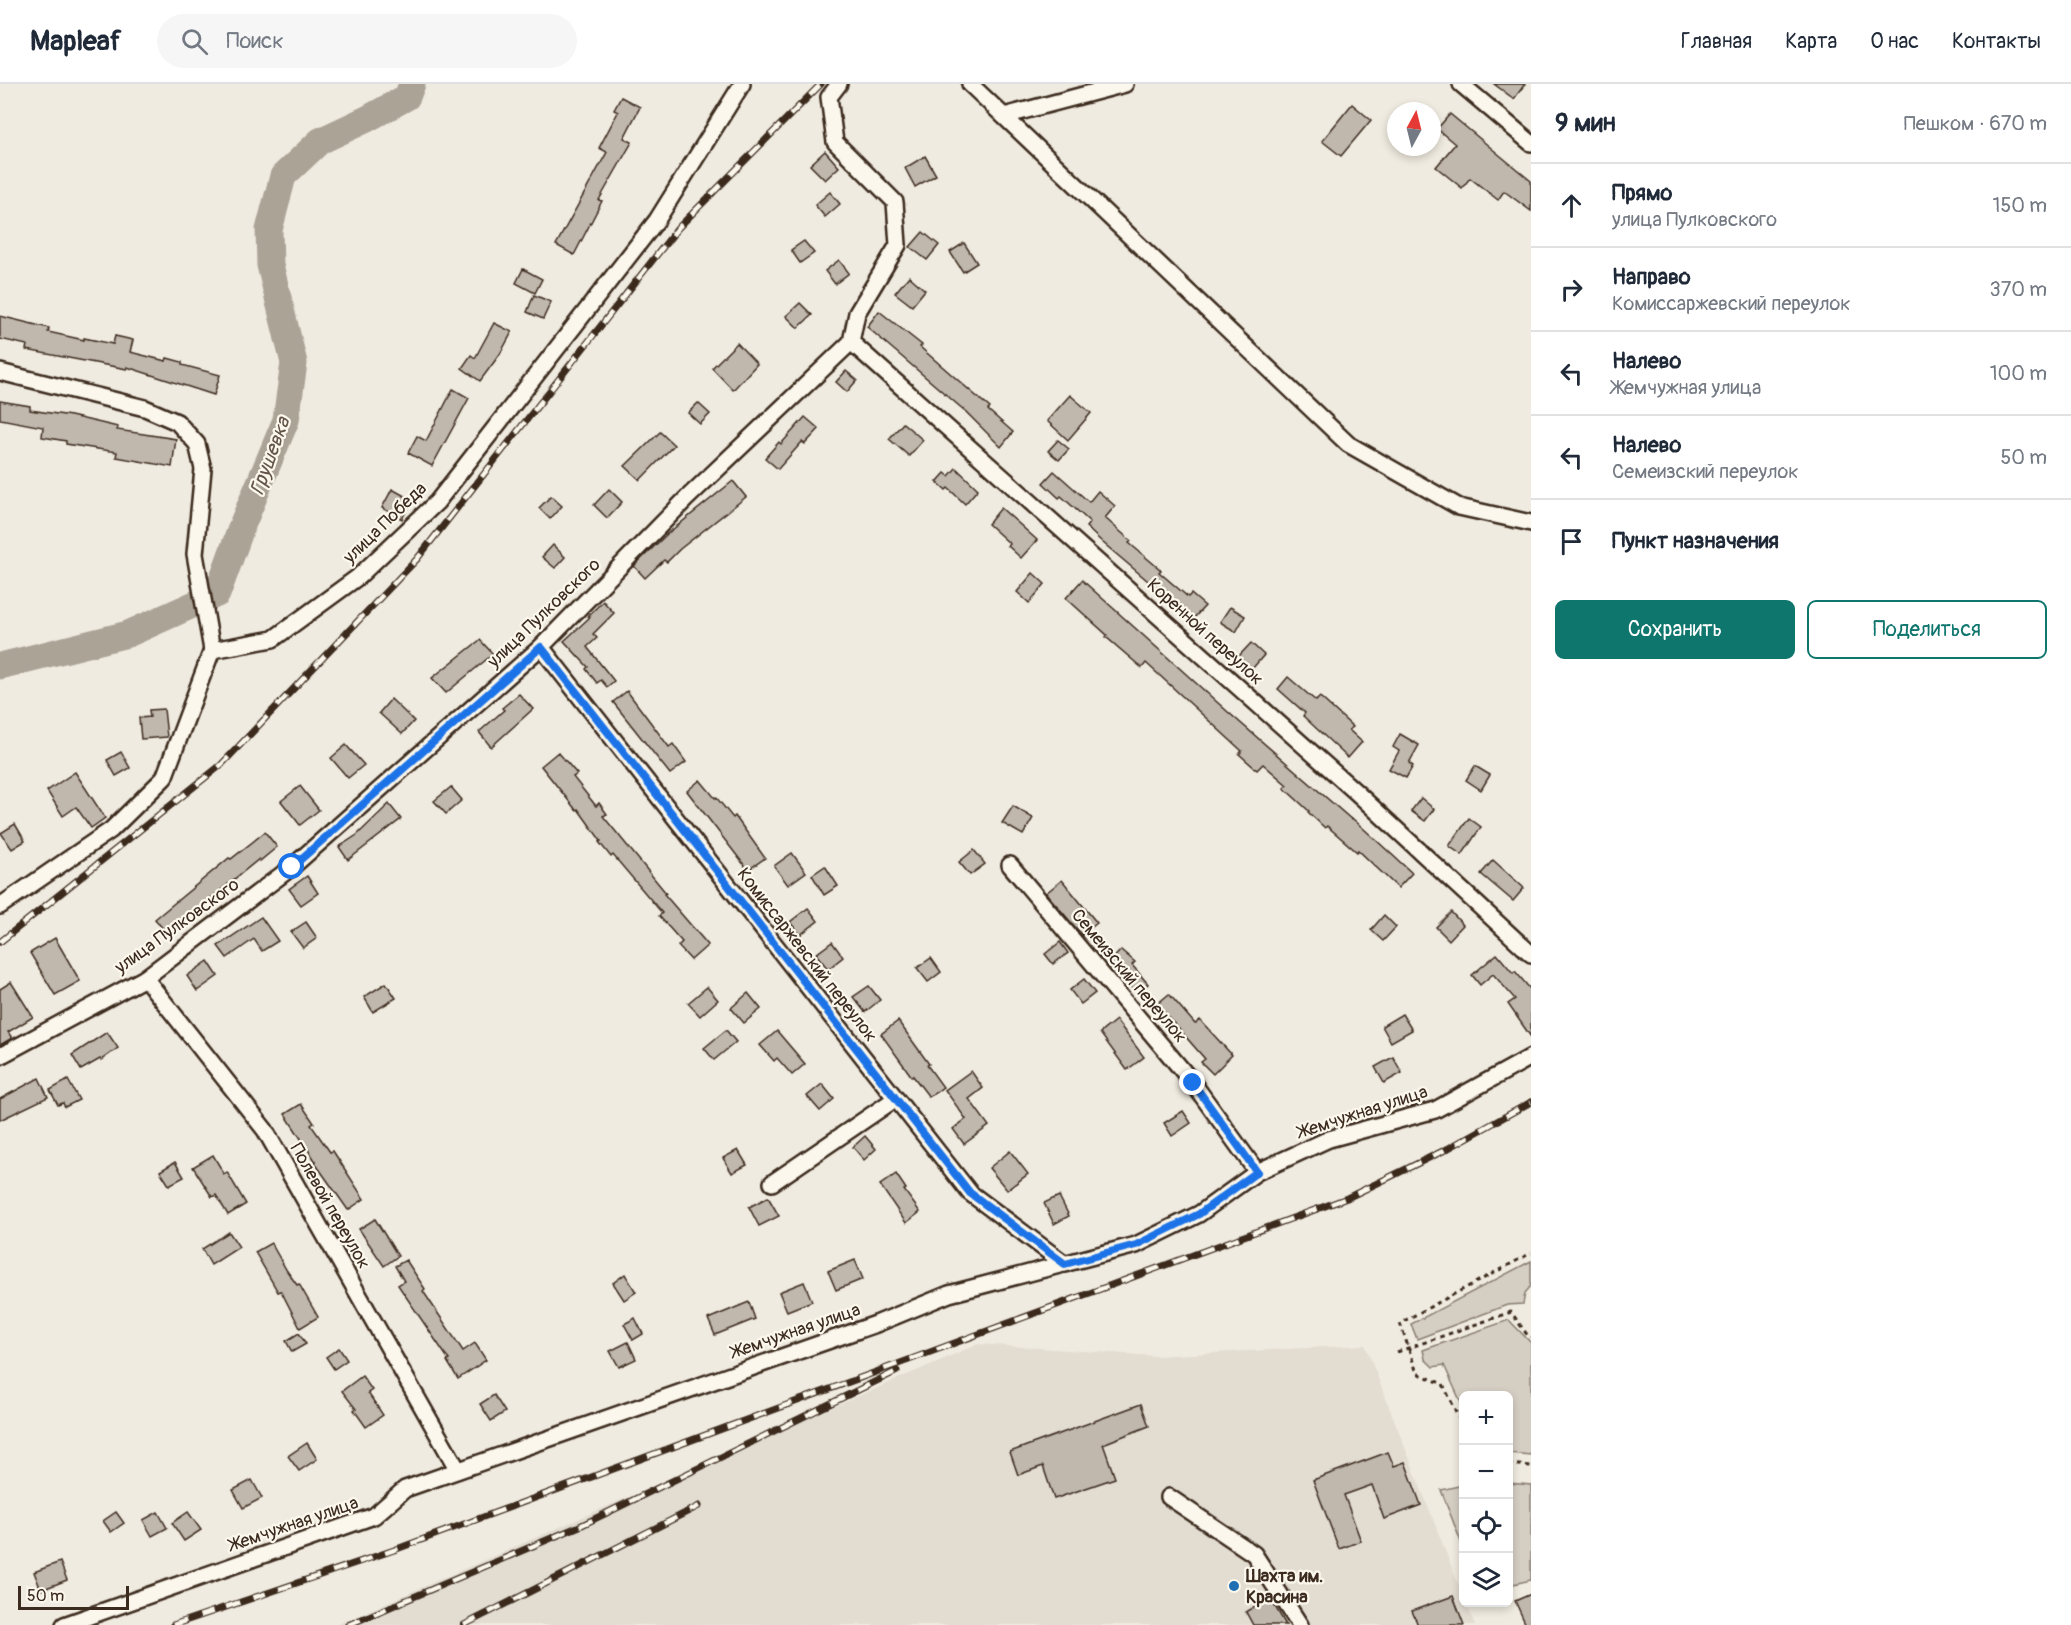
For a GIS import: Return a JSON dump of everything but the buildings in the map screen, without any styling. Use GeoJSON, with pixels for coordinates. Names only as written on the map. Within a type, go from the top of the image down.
{"type":"FeatureCollection","features":[{"type":"Feature","properties":{"kind":"street","name":"улица Победа"},"geometry":{"type":"LineString","coordinates":[[212,650],[273,639],[358,577],[437,502],[657,220],[742,84]]}},
{"type":"Feature","properties":{"kind":"street"},"geometry":{"type":"LineString","coordinates":[[839,84],[829,97],[835,142],[895,202],[898,246],[857,313],[851,342]]}},
{"type":"Feature","properties":{"kind":"street"},"geometry":{"type":"LineString","coordinates":[[969,84],[1348,444],[1459,507],[1531,523]]}},
{"type":"Feature","properties":{"kind":"street"},"geometry":{"type":"LineString","coordinates":[[1004,116],[1125,84]]}},
{"type":"Feature","properties":{"kind":"street"},"geometry":{"type":"LineString","coordinates":[[1461,84],[1531,142]]}},
{"type":"Feature","properties":{"kind":"street","name":"улица Пулковского"},"geometry":{"type":"LineString","coordinates":[[0,1056],[145,978],[292,867],[541,647],[686,499],[851,342]]}},
{"type":"Feature","properties":{"kind":"street","name":"Коренной переулок"},"geometry":{"type":"LineString","coordinates":[[851,342],[1357,794],[1531,954]]}},
{"type":"Feature","properties":{"kind":"street"},"geometry":{"type":"LineString","coordinates":[[0,372],[145,408],[177,422],[197,444],[203,469],[195,554],[212,650],[164,778],[111,830],[0,906]]}},
{"type":"Feature","properties":{"kind":"street","name":"Комиссаржевский переулок"},"geometry":{"type":"LineString","coordinates":[[541,647],[970,1193],[1065,1264]]}},
{"type":"Feature","properties":{"kind":"street","name":"Семеизский переулок"},"geometry":{"type":"LineString","coordinates":[[1010,865],[1193,1083],[1257,1172]]}},
{"type":"Feature","properties":{"kind":"street","name":"Полевой переулок"},"geometry":{"type":"LineString","coordinates":[[145,978],[265,1130],[458,1470]]}},
{"type":"Feature","properties":{"kind":"street","name":"Жемчужная улица"},"geometry":{"type":"LineString","coordinates":[[64,1625],[374,1516],[405,1489],[865,1328],[950,1294],[1136,1245],[1199,1214],[1257,1172],[1329,1139],[1435,1110],[1531,1057]]}},
{"type":"Feature","properties":{"kind":"street"},"geometry":{"type":"LineString","coordinates":[[772,1183],[896,1099]]}},
{"type":"Feature","properties":{"kind":"street"},"geometry":{"type":"LineString","coordinates":[[1169,1497],[1254,1554],[1300,1625]]}},
{"type":"Feature","properties":{"kind":"path"},"geometry":{"type":"LineString","coordinates":[[1459,1418],[1443,1384],[1417,1373],[1400,1323],[1531,1253]]}},
{"type":"Feature","properties":{"kind":"path"},"geometry":{"type":"LineString","coordinates":[[1397,1352],[1511,1312],[1531,1338]]}},
{"type":"Feature","properties":{"kind":"path"},"geometry":{"type":"LineString","coordinates":[[1513,1464],[1531,1466]]}},
{"type":"Feature","properties":{"kind":"shaded area"},"geometry":{"type":"Polygon","coordinates":[[[1531,1261],[1531,1286],[1525,1293],[1523,1304],[1507,1305],[1417,1339],[1411,1324],[1531,1261]]]}},
{"type":"Feature","properties":{"kind":"shaded area"},"geometry":{"type":"Polygon","coordinates":[[[1509,1320],[1531,1343],[1531,1455],[1513,1453],[1513,1391],[1459,1391],[1459,1398],[1444,1365],[1433,1367],[1425,1359],[1423,1350],[1509,1320]]]}},
{"type":"Feature","properties":{"kind":"shaded area"},"geometry":{"type":"Polygon","coordinates":[[[978,1344],[1155,1356],[1365,1345],[1459,1586],[1459,1607],[1468,1607],[1475,1625],[336,1625],[978,1344]]]}},
{"type":"Feature","properties":{"kind":"shaded area"},"geometry":{"type":"Polygon","coordinates":[[[1513,1483],[1531,1485],[1531,1580],[1513,1584],[1513,1483]]]}},
{"type":"Feature","properties":{"kind":"shaded area"},"geometry":{"type":"Polygon","coordinates":[[[1459,1486],[1459,1537],[1441,1490],[1459,1486]]]}},
{"type":"Feature","properties":{"kind":"waterway","name":"Грушевка"},"geometry":{"type":"LineString","coordinates":[[0,666],[128,634],[217,594],[243,523],[286,420],[294,363],[270,265],[269,230],[283,176],[320,141],[407,97],[412,84]]}},
{"type":"Feature","properties":{"kind":"railway"},"geometry":{"type":"LineString","coordinates":[[0,942],[221,765],[417,559],[678,228],[821,84]]}},
{"type":"Feature","properties":{"kind":"railway"},"geometry":{"type":"LineString","coordinates":[[173,1625],[394,1550],[1347,1198],[1447,1149],[1531,1102]]}},
{"type":"Feature","properties":{"kind":"railway"},"geometry":{"type":"LineString","coordinates":[[348,1625],[582,1525],[897,1371]]}},
{"type":"Feature","properties":{"kind":"railway"},"geometry":{"type":"LineString","coordinates":[[464,1625],[699,1506]]}},
{"type":"Feature","properties":{"kind":"place","name":"Шахта им. Красина"},"geometry":{"type":"Point","coordinates":[1234,1586]}},
{"type":"Feature","properties":{"kind":"route"},"geometry":{"type":"LineString","coordinates":[[292,867],[541,647],[970,1193],[1065,1264],[1136,1245],[1199,1214],[1257,1172],[1193,1083]]}}]}
